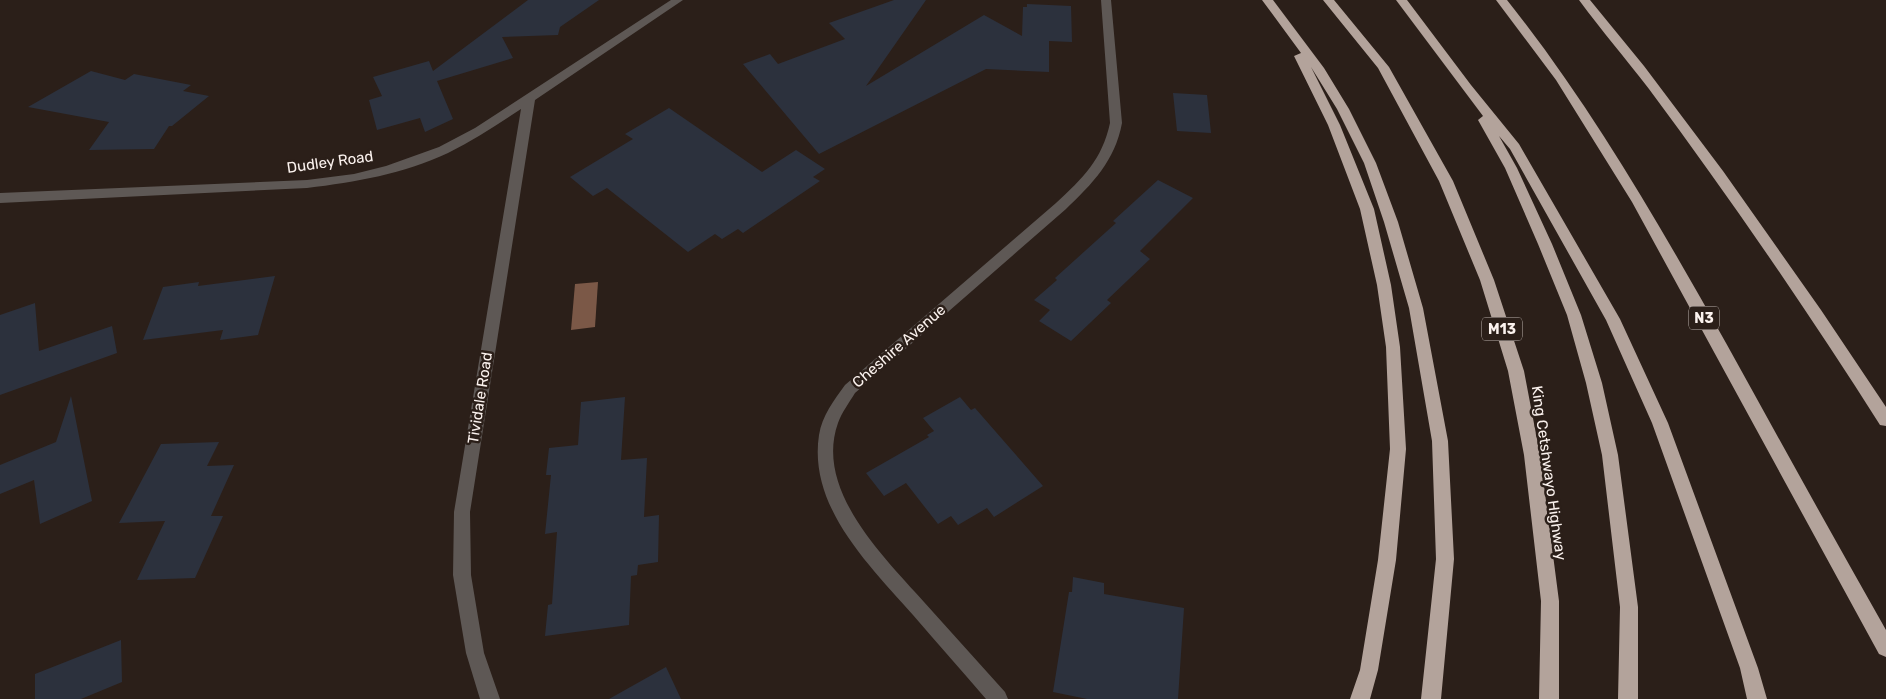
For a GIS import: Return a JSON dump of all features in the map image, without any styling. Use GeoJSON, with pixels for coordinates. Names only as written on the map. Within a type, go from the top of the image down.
{"type":"FeatureCollection","features":[{"type":"Feature","properties":{"kind":"highway"},"geometry":{"type":"LineString","coordinates":[[1267,0],[1281,16],[1318,68],[1344,109],[1370,163],[1391,222],[1416,308],[1440,441],[1445,559],[1432,699]]}},
{"type":"Feature","properties":{"kind":"highway","name":"King Cetshwayo Highway"},"geometry":{"type":"LineString","coordinates":[[1328,0],[1383,67],[1416,122],[1446,182],[1487,280],[1513,362],[1532,455],[1550,601],[1549,699]]}},
{"type":"Feature","properties":{"kind":"highway"},"geometry":{"type":"LineString","coordinates":[[1401,0],[1466,88],[1515,147],[1613,319],[1660,423],[1749,668],[1757,699]]}},
{"type":"Feature","properties":{"kind":"highway","name":"N3"},"geometry":{"type":"LineString","coordinates":[[1501,0],[1570,93],[1622,174],[1886,648]]}},
{"type":"Feature","properties":{"kind":"highway"},"geometry":{"type":"LineString","coordinates":[[1584,0],[1656,91],[1737,200],[1837,344],[1886,420]]}},
{"type":"Feature","properties":{"kind":"highway"},"geometry":{"type":"LineString","coordinates":[[1281,16],[1334,125],[1367,209],[1384,285],[1393,347],[1398,449],[1387,560],[1369,670],[1360,699]]}},
{"type":"Feature","properties":{"kind":"highway"},"geometry":{"type":"LineString","coordinates":[[1466,88],[1511,168],[1545,244],[1574,315],[1594,383],[1610,455],[1629,607],[1628,699]]}},
{"type":"Feature","properties":{"kind":"street","name":"Dudley Road"},"geometry":{"type":"LineString","coordinates":[[0,198],[272,186],[354,178],[389,170],[443,150],[479,131],[678,0]]}},
{"type":"Feature","properties":{"kind":"street","name":"Cheshire Avenue"},"geometry":{"type":"LineString","coordinates":[[998,699],[884,571],[860,538],[831,486],[826,457],[827,435],[835,410],[850,389],[1061,206],[1088,181],[1105,160],[1114,140],[1116,123],[1106,0]]}},
{"type":"Feature","properties":{"kind":"street","name":"Tividale Road"},"geometry":{"type":"LineString","coordinates":[[490,699],[475,653],[462,575],[462,512],[529,97]]}},
{"type":"Feature","properties":{"kind":"shaded area"},"geometry":{"type":"Polygon","coordinates":[[[598,282],[595,327],[571,330],[575,284],[598,282]]]}},
{"type":"Feature","properties":{"kind":"building"},"geometry":{"type":"Polygon","coordinates":[[[528,0],[599,0],[560,27],[558,35],[502,37],[513,58],[437,81],[453,119],[425,132],[420,118],[377,130],[369,100],[382,96],[373,77],[429,61],[433,71],[528,0]]]}},
{"type":"Feature","properties":{"kind":"building"},"geometry":{"type":"Polygon","coordinates":[[[894,0],[926,0],[866,86],[984,15],[1022,36],[1023,7],[1027,7],[1027,4],[1071,6],[1072,42],[1049,41],[1049,72],[986,69],[819,154],[743,64],[770,54],[778,64],[845,39],[829,23],[894,0]]]}},
{"type":"Feature","properties":{"kind":"building"},"geometry":{"type":"Polygon","coordinates":[[[91,71],[125,80],[134,74],[191,85],[183,91],[209,96],[172,126],[169,126],[154,149],[89,150],[109,122],[28,107],[91,71]]]}},
{"type":"Feature","properties":{"kind":"building"},"geometry":{"type":"Polygon","coordinates":[[[1173,93],[1207,95],[1211,133],[1177,131],[1173,93]]]}},
{"type":"Feature","properties":{"kind":"building"},"geometry":{"type":"Polygon","coordinates":[[[669,108],[762,172],[796,150],[825,169],[813,177],[820,181],[743,233],[738,229],[722,239],[715,234],[688,252],[607,188],[593,196],[570,177],[633,139],[625,134],[669,108]]]}},
{"type":"Feature","properties":{"kind":"building"},"geometry":{"type":"Polygon","coordinates":[[[1158,180],[1193,198],[1140,251],[1150,259],[1107,300],[1111,303],[1071,341],[1039,321],[1050,310],[1034,300],[1057,280],[1055,278],[1116,223],[1113,221],[1158,180]]]}},
{"type":"Feature","properties":{"kind":"building"},"geometry":{"type":"Polygon","coordinates":[[[275,276],[258,335],[220,340],[223,330],[143,340],[163,287],[199,282],[198,286],[275,276]]]}},
{"type":"Feature","properties":{"kind":"building"},"geometry":{"type":"Polygon","coordinates":[[[35,303],[39,351],[112,326],[117,353],[0,395],[0,315],[35,303]]]}},
{"type":"Feature","properties":{"kind":"building"},"geometry":{"type":"Polygon","coordinates":[[[71,396],[92,501],[40,524],[34,480],[0,494],[0,465],[56,442],[71,396]]]}},
{"type":"Feature","properties":{"kind":"building"},"geometry":{"type":"Polygon","coordinates":[[[625,397],[621,460],[647,458],[644,517],[659,515],[658,562],[638,565],[637,575],[631,576],[629,625],[545,636],[548,605],[552,604],[557,532],[545,534],[551,475],[546,475],[549,448],[578,445],[581,402],[625,397]]]}},
{"type":"Feature","properties":{"kind":"building"},"geometry":{"type":"Polygon","coordinates":[[[960,397],[971,410],[975,408],[1043,486],[994,517],[987,508],[958,525],[951,516],[938,524],[906,483],[884,496],[866,473],[929,437],[927,435],[934,431],[923,418],[960,397]]]}},
{"type":"Feature","properties":{"kind":"building"},"geometry":{"type":"Polygon","coordinates":[[[219,442],[207,466],[234,465],[211,516],[223,516],[195,578],[137,580],[165,521],[119,523],[161,444],[219,442]]]}},
{"type":"Feature","properties":{"kind":"building"},"geometry":{"type":"Polygon","coordinates":[[[1073,577],[1104,583],[1104,594],[1184,608],[1178,699],[1087,699],[1053,692],[1069,592],[1072,592],[1073,577]]]}},
{"type":"Feature","properties":{"kind":"building"},"geometry":{"type":"Polygon","coordinates":[[[121,640],[122,682],[81,699],[35,699],[35,674],[121,640]]]}},
{"type":"Feature","properties":{"kind":"building"},"geometry":{"type":"Polygon","coordinates":[[[666,667],[681,699],[609,699],[666,667]]]}}]}
